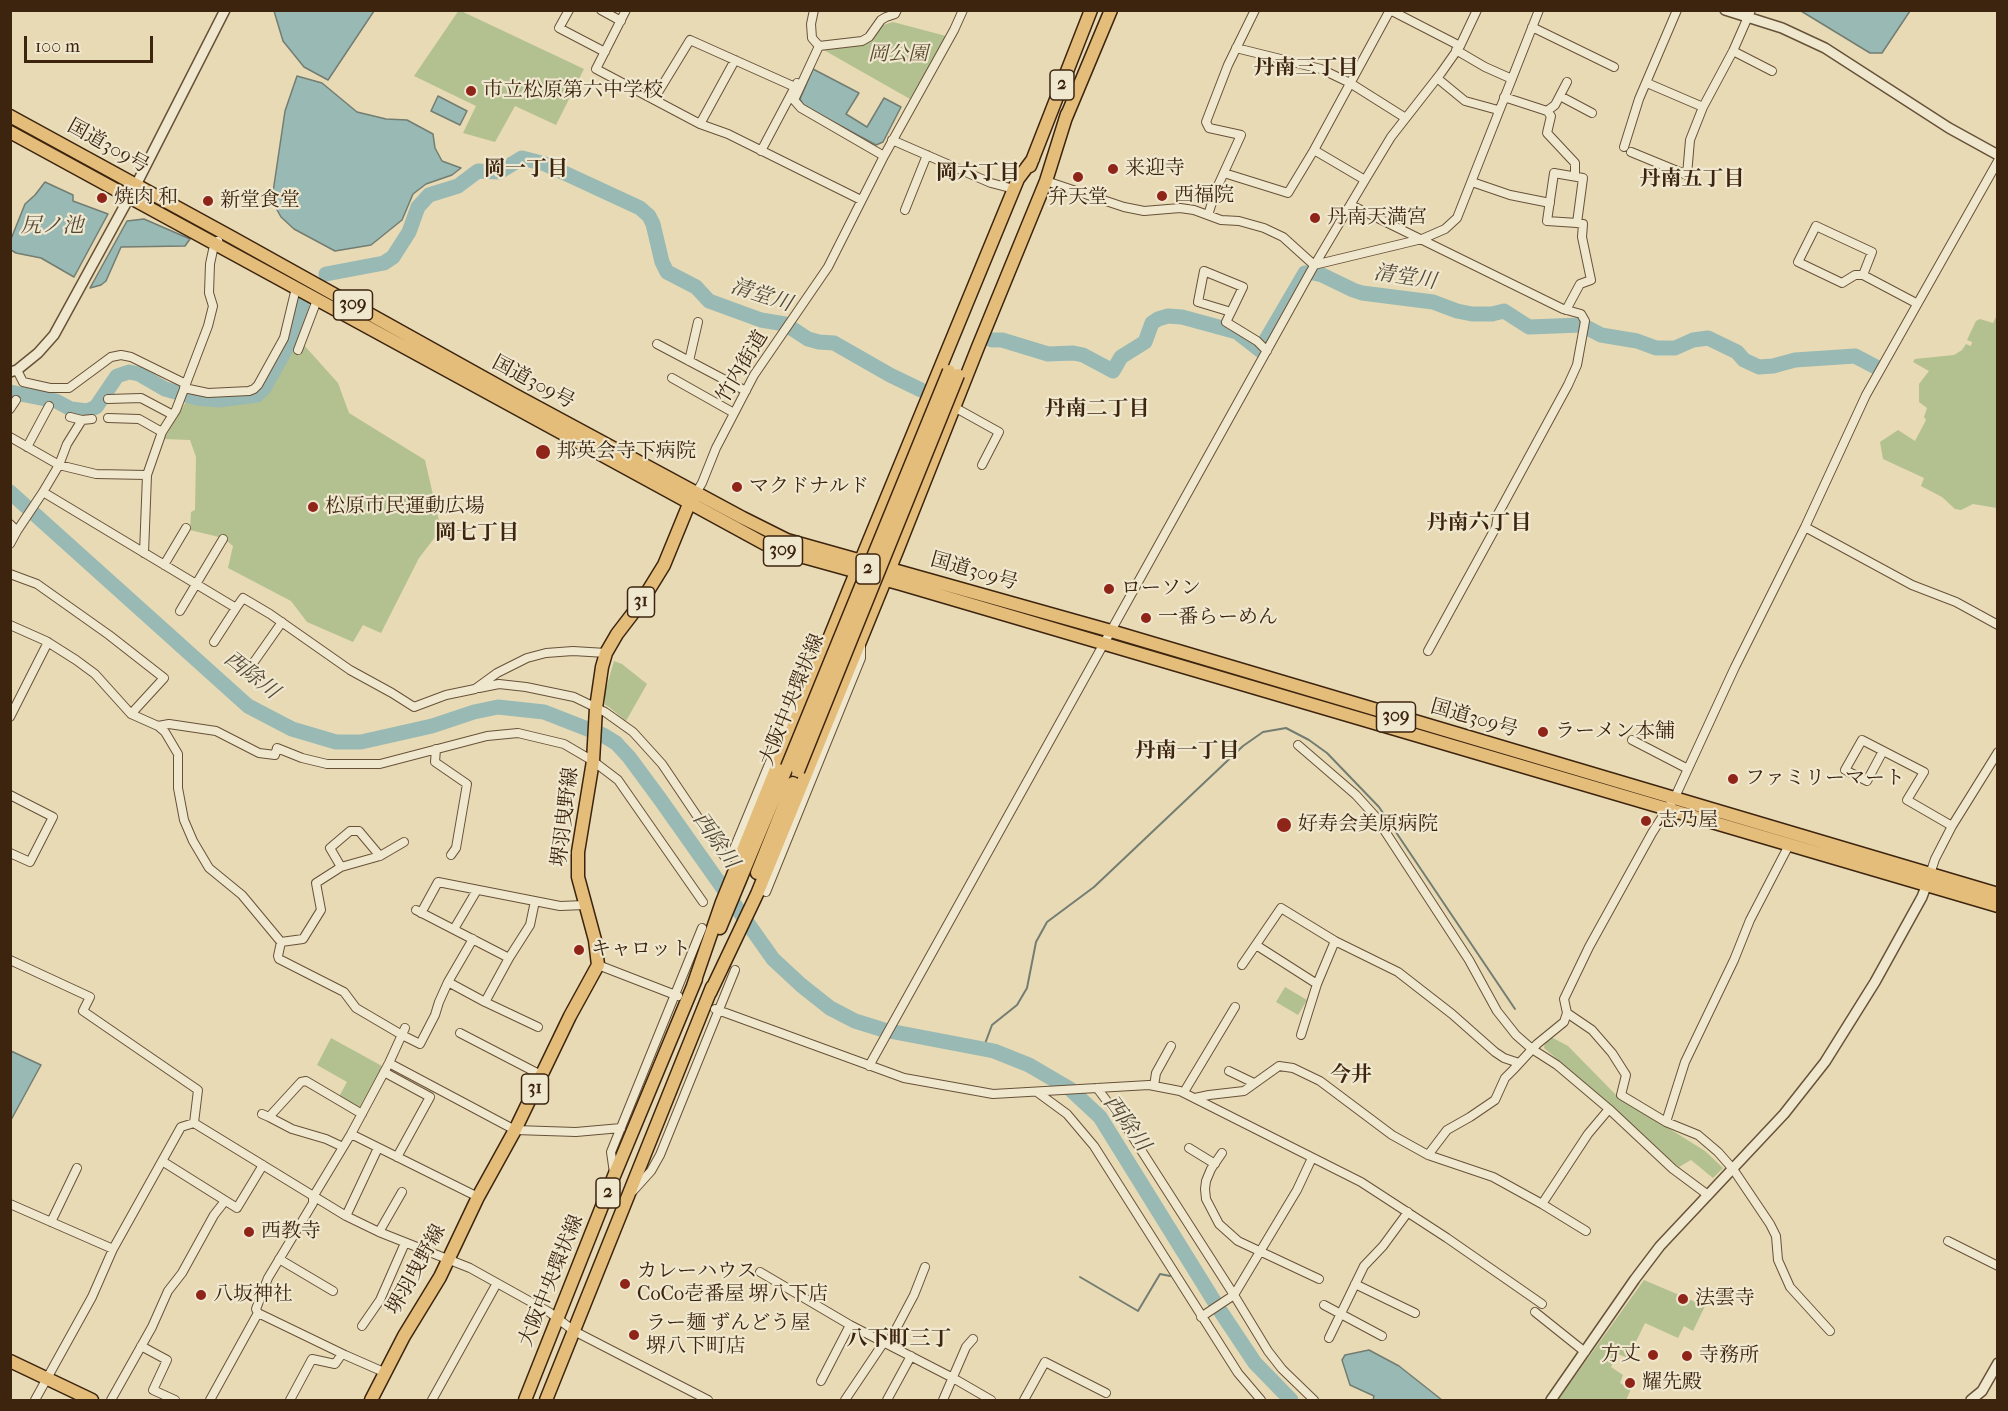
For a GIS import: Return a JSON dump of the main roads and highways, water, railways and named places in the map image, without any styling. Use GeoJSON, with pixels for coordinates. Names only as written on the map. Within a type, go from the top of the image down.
{"type":"FeatureCollection","features":[{"type":"Feature","properties":{"kind":"main road","name":"大阪中央環状線"},"geometry":{"type":"LineString","coordinates":[[546,1401],[710,993],[750,900],[792,769],[953,373],[1091,10]]}},
{"type":"Feature","properties":{"kind":"main road","name":"大阪中央環状線"},"geometry":{"type":"LineString","coordinates":[[953,373],[1112,10]]}},
{"type":"Feature","properties":{"kind":"main road"},"geometry":{"type":"LineString","coordinates":[[750,900],[887,574],[1046,181],[1067,114]]}},
{"type":"Feature","properties":{"kind":"main road","name":"国道309号"},"geometry":{"type":"LineString","coordinates":[[10,116],[223,232],[693,498]]}},
{"type":"Feature","properties":{"kind":"main road","name":"国道309号"},"geometry":{"type":"LineString","coordinates":[[10,132],[317,300],[693,498],[743,518],[787,540],[858,566],[1111,631],[1396,717],[1675,797],[1928,880],[1998,906]]}},
{"type":"Feature","properties":{"kind":"main road"},"geometry":{"type":"LineString","coordinates":[[735,880],[858,566],[1014,189],[1033,159]]}},
{"type":"Feature","properties":{"kind":"main road","name":"堺羽曳野線"},"geometry":{"type":"LineString","coordinates":[[371,1401],[404,1336],[429,1297],[478,1197],[515,1130],[570,1016],[598,965],[595,940],[578,878],[578,852],[593,758],[596,709],[602,667],[606,653],[617,634],[640,604],[664,565],[693,498]]}},
{"type":"Feature","properties":{"kind":"main road","name":"国道309号"},"geometry":{"type":"LineString","coordinates":[[887,574],[1103,644],[1667,808],[1735,830],[1928,880],[1998,894]]}},
{"type":"Feature","properties":{"kind":"main road","name":"大阪中央環状線"},"geometry":{"type":"LineString","coordinates":[[525,1401],[735,880],[792,769]]}},
{"type":"Feature","properties":{"kind":"main road"},"geometry":{"type":"LineString","coordinates":[[10,1361],[92,1401]]}},
{"type":"Feature","properties":{"kind":"water"},"geometry":{"type":"Polygon","coordinates":[[[274,10],[374,11],[328,80],[304,67],[283,41],[274,10]]]}},
{"type":"Feature","properties":{"kind":"water"},"geometry":{"type":"Polygon","coordinates":[[[1801,11],[1910,11],[1882,53],[1870,53],[1801,11]]]}},
{"type":"Feature","properties":{"kind":"water"},"geometry":{"type":"Polygon","coordinates":[[[813,69],[859,93],[846,114],[867,127],[884,98],[901,107],[883,142],[876,145],[804,106],[800,99],[813,69]]]}},
{"type":"Feature","properties":{"kind":"water"},"geometry":{"type":"Polygon","coordinates":[[[297,76],[322,83],[357,112],[386,119],[407,120],[433,134],[435,148],[442,161],[461,168],[452,175],[426,184],[413,194],[402,220],[371,245],[335,251],[294,229],[281,217],[276,208],[273,192],[285,111],[297,76]]]}},
{"type":"Feature","properties":{"kind":"water"},"geometry":{"type":"Polygon","coordinates":[[[438,96],[467,111],[460,125],[431,111],[438,96]]]}},
{"type":"Feature","properties":{"kind":"water","name":"尻ノ池"},"geometry":{"type":"Polygon","coordinates":[[[45,182],[73,195],[73,201],[108,214],[74,277],[41,258],[11,250],[11,239],[25,204],[45,182]]]}},
{"type":"Feature","properties":{"kind":"water"},"geometry":{"type":"Polygon","coordinates":[[[144,219],[190,239],[185,246],[121,247],[106,281],[90,288],[127,221],[144,219]]]}},
{"type":"Feature","properties":{"kind":"water"},"geometry":{"type":"Polygon","coordinates":[[[11,1051],[41,1065],[11,1120],[11,1051]]]}},
{"type":"Feature","properties":{"kind":"water"},"geometry":{"type":"Polygon","coordinates":[[[1369,1350],[1399,1366],[1442,1400],[1373,1400],[1374,1396],[1350,1385],[1342,1360],[1345,1355],[1369,1350]]]}},
{"type":"Feature","properties":{"kind":"waterway","name":"清堂川"},"geometry":{"type":"LineString","coordinates":[[326,274],[384,263],[393,257],[409,232],[418,207],[429,195],[458,186],[478,171],[499,172],[522,158],[545,164],[640,208],[649,216],[653,224],[662,262],[667,272],[696,287],[709,301],[761,320],[785,324],[808,339],[834,343],[921,390]]}},
{"type":"Feature","properties":{"kind":"waterway","name":"清堂川"},"geometry":{"type":"LineString","coordinates":[[992,340],[1002,340],[1048,354],[1083,355],[1113,371],[1121,357],[1145,342],[1152,323],[1168,316],[1182,317],[1237,332],[1260,350],[1305,273],[1314,273],[1362,293],[1433,302],[1472,314],[1492,314],[1504,311],[1529,327],[1582,325],[1601,335],[1637,341],[1656,348],[1675,348],[1693,340],[1708,338],[1737,352],[1744,360],[1759,367],[1795,360],[1855,356],[1876,367]]}},
{"type":"Feature","properties":{"kind":"waterway","name":"清堂川"},"geometry":{"type":"LineString","coordinates":[[10,392],[56,401],[71,409],[87,411],[96,407],[117,376],[129,372],[139,374],[165,389],[197,398],[219,400],[257,395],[264,388],[292,338],[302,304]]}},
{"type":"Feature","properties":{"kind":"waterway","name":"西除川"},"geometry":{"type":"LineString","coordinates":[[10,492],[248,706],[292,729],[336,742],[361,742],[432,726],[474,712],[498,707],[544,712],[603,735],[616,743],[660,799],[773,959],[830,1008],[855,1021],[884,1030],[994,1051],[1029,1065],[1070,1089],[1100,1117],[1255,1363],[1291,1400]]}},
{"type":"Feature","properties":{"kind":"waterway"},"geometry":{"type":"LineString","coordinates":[[983,1049],[992,1025],[1017,1005],[1027,988],[1036,942],[1047,922],[1094,887],[1243,746],[1263,732],[1286,728],[1327,753],[1379,807],[1515,1009]]}},
{"type":"Feature","properties":{"kind":"waterway"},"geometry":{"type":"LineString","coordinates":[[1080,1277],[1138,1311],[1160,1274],[1170,1276]]}},
{"type":"Feature","properties":{"kind":"place","name":"市立松原第六中学校"},"geometry":{"type":"Point","coordinates":[471,91]}},
{"type":"Feature","properties":{"kind":"place","name":"来迎寺"},"geometry":{"type":"Point","coordinates":[1113,169]}},
{"type":"Feature","properties":{"kind":"place","name":"弁天堂"},"geometry":{"type":"Point","coordinates":[1078,177]}},
{"type":"Feature","properties":{"kind":"place","name":"西福院"},"geometry":{"type":"Point","coordinates":[1162,196]}},
{"type":"Feature","properties":{"kind":"place","name":"焼肉 和"},"geometry":{"type":"Point","coordinates":[102,198]}},
{"type":"Feature","properties":{"kind":"place","name":"新堂食堂"},"geometry":{"type":"Point","coordinates":[208,201]}},
{"type":"Feature","properties":{"kind":"place","name":"丹南天満宮"},"geometry":{"type":"Point","coordinates":[1315,218]}},
{"type":"Feature","properties":{"kind":"place","name":"邦英会寺下病院"},"geometry":{"type":"Point","coordinates":[543,452]}},
{"type":"Feature","properties":{"kind":"place","name":"マクドナルド"},"geometry":{"type":"Point","coordinates":[737,487]}},
{"type":"Feature","properties":{"kind":"place","name":"松原市民運動広場"},"geometry":{"type":"Point","coordinates":[313,507]}},
{"type":"Feature","properties":{"kind":"place","name":"ローソン"},"geometry":{"type":"Point","coordinates":[1109,589]}},
{"type":"Feature","properties":{"kind":"place","name":"一番らーめん"},"geometry":{"type":"Point","coordinates":[1146,618]}},
{"type":"Feature","properties":{"kind":"place","name":"ラーメン本舗"},"geometry":{"type":"Point","coordinates":[1543,732]}},
{"type":"Feature","properties":{"kind":"place","name":"ファミリーマート"},"geometry":{"type":"Point","coordinates":[1733,779]}},
{"type":"Feature","properties":{"kind":"place","name":"志乃屋"},"geometry":{"type":"Point","coordinates":[1646,821]}},
{"type":"Feature","properties":{"kind":"place","name":"好寿会美原病院"},"geometry":{"type":"Point","coordinates":[1284,825]}},
{"type":"Feature","properties":{"kind":"place","name":"キャロット"},"geometry":{"type":"Point","coordinates":[579,950]}},
{"type":"Feature","properties":{"kind":"place","name":"西教寺"},"geometry":{"type":"Point","coordinates":[249,1232]}},
{"type":"Feature","properties":{"kind":"place","name":"カレーハウス CoCo壱番屋 堺八下店"},"geometry":{"type":"Point","coordinates":[625,1284]}},
{"type":"Feature","properties":{"kind":"place","name":"八坂神社"},"geometry":{"type":"Point","coordinates":[201,1295]}},
{"type":"Feature","properties":{"kind":"place","name":"法雲寺"},"geometry":{"type":"Point","coordinates":[1683,1299]}},
{"type":"Feature","properties":{"kind":"place","name":"ラー麺 ずんどう屋 堺八下町店"},"geometry":{"type":"Point","coordinates":[634,1335]}},
{"type":"Feature","properties":{"kind":"place","name":"方丈"},"geometry":{"type":"Point","coordinates":[1653,1355]}},
{"type":"Feature","properties":{"kind":"place","name":"寺務所"},"geometry":{"type":"Point","coordinates":[1687,1356]}},
{"type":"Feature","properties":{"kind":"place","name":"耀先殿"},"geometry":{"type":"Point","coordinates":[1630,1383]}},
{"type":"Feature","properties":{"kind":"district","name":"丹南三丁目"},"geometry":{"type":"Point","coordinates":[1306,69]}},
{"type":"Feature","properties":{"kind":"district","name":"岡一丁目"},"geometry":{"type":"Point","coordinates":[526,170]}},
{"type":"Feature","properties":{"kind":"district","name":"岡六丁目"},"geometry":{"type":"Point","coordinates":[978,174]}},
{"type":"Feature","properties":{"kind":"district","name":"丹南五丁目"},"geometry":{"type":"Point","coordinates":[1692,180]}},
{"type":"Feature","properties":{"kind":"district","name":"丹南二丁目"},"geometry":{"type":"Point","coordinates":[1097,410]}},
{"type":"Feature","properties":{"kind":"district","name":"丹南六丁目"},"geometry":{"type":"Point","coordinates":[1479,524]}},
{"type":"Feature","properties":{"kind":"district","name":"岡七丁目"},"geometry":{"type":"Point","coordinates":[477,534]}},
{"type":"Feature","properties":{"kind":"district","name":"丹南一丁目"},"geometry":{"type":"Point","coordinates":[1187,752]}},
{"type":"Feature","properties":{"kind":"district","name":"今井"},"geometry":{"type":"Point","coordinates":[1351,1076]}},
{"type":"Feature","properties":{"kind":"district","name":"八下町三丁"},"geometry":{"type":"Point","coordinates":[899,1340]}},
{"type":"Feature","properties":{"kind":"park label","name":"岡公園"},"geometry":{"type":"Point","coordinates":[898,55]}}]}
